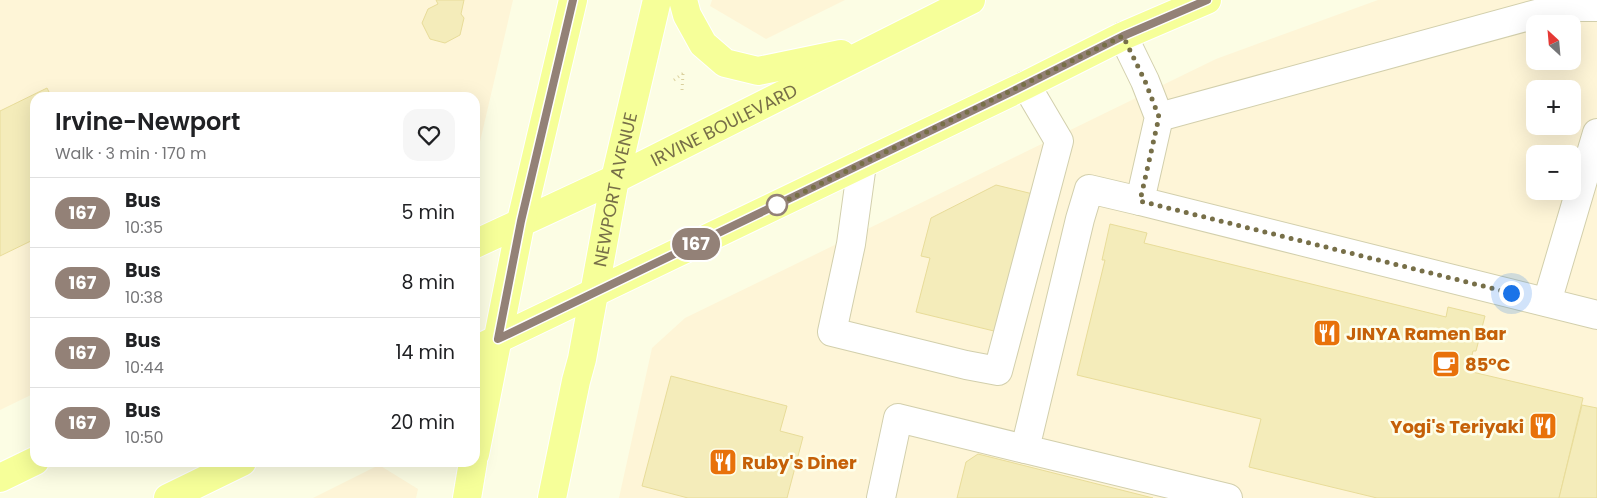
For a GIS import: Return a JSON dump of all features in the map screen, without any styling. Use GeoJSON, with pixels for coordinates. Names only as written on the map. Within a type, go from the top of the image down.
{"type":"FeatureCollection","features":[{"type":"Feature","properties":{"kind":"main road"},"geometry":{"type":"LineString","coordinates":[[480,409],[487,345],[521,221],[573,0]]}},
{"type":"Feature","properties":{"kind":"main road","name":"NEWPORT AVENUE"},"geometry":{"type":"LineString","coordinates":[[552,498],[582,359],[615,179],[657,0]]}},
{"type":"Feature","properties":{"kind":"main road"},"geometry":{"type":"LineString","coordinates":[[683,0],[687,15],[703,44],[725,63],[758,71],[877,46]]}},
{"type":"Feature","properties":{"kind":"main road","name":"IRVINE BOULEVARD"},"geometry":{"type":"LineString","coordinates":[[480,242],[615,179],[972,0]]}},
{"type":"Feature","properties":{"kind":"main road"},"geometry":{"type":"LineString","coordinates":[[487,345],[1026,85],[1123,36],[1207,0]]}},
{"type":"Feature","properties":{"kind":"main road"},"geometry":{"type":"LineString","coordinates":[[0,478],[30,463]]}},
{"type":"Feature","properties":{"kind":"main road"},"geometry":{"type":"LineString","coordinates":[[168,498],[232,467]]}},
{"type":"Feature","properties":{"kind":"main road"},"geometry":{"type":"LineString","coordinates":[[467,498],[472,467]]}},
{"type":"Feature","properties":{"kind":"lane"},"geometry":{"type":"LineString","coordinates":[[1159,117],[1562,7],[1597,7]]}},
{"type":"Feature","properties":{"kind":"lane"},"geometry":{"type":"LineString","coordinates":[[1123,36],[1145,81],[1159,117],[1140,201]]}},
{"type":"Feature","properties":{"kind":"lane"},"geometry":{"type":"LineString","coordinates":[[862,164],[851,244],[832,332],[998,371],[1059,142],[1026,85]]}},
{"type":"Feature","properties":{"kind":"lane"},"geometry":{"type":"LineString","coordinates":[[1547,302],[1597,133]]}},
{"type":"Feature","properties":{"kind":"lane"},"geometry":{"type":"LineString","coordinates":[[1026,449],[1080,219],[1089,189],[1597,315]]}},
{"type":"Feature","properties":{"kind":"lane"},"geometry":{"type":"LineString","coordinates":[[881,498],[898,418],[1228,498]]}},
{"type":"Feature","properties":{"kind":"path"},"geometry":{"type":"LineString","coordinates":[[682,90],[683,73]]}},
{"type":"Feature","properties":{"kind":"shaded area"},"geometry":{"type":"Polygon","coordinates":[[[0,0],[513,0],[480,142],[480,92],[30,92],[30,395],[0,410],[0,0]]]}},
{"type":"Feature","properties":{"kind":"shaded area"},"geometry":{"type":"Polygon","coordinates":[[[712,0],[845,0],[766,39],[710,6],[712,0]]]}},
{"type":"Feature","properties":{"kind":"shaded area"},"geometry":{"type":"Polygon","coordinates":[[[1378,0],[1597,0],[1597,498],[619,498],[652,348],[685,318],[1216,59],[1378,0]]]}},
{"type":"Feature","properties":{"kind":"shaded area"},"geometry":{"type":"Polygon","coordinates":[[[375,467],[382,467],[418,489],[416,498],[313,498],[375,467]]]}},
{"type":"Feature","properties":{"kind":"building"},"geometry":{"type":"Polygon","coordinates":[[[436,0],[464,0],[461,14],[464,18],[460,35],[445,43],[430,39],[422,23],[428,9],[438,4],[436,0]]]}},
{"type":"Feature","properties":{"kind":"building"},"geometry":{"type":"Polygon","coordinates":[[[47,88],[49,92],[39,92],[47,88]]]}},
{"type":"Feature","properties":{"kind":"building"},"geometry":{"type":"Polygon","coordinates":[[[30,96],[30,241],[0,256],[0,111],[30,96]]]}},
{"type":"Feature","properties":{"kind":"building"},"geometry":{"type":"Polygon","coordinates":[[[996,185],[1033,194],[998,332],[916,312],[930,258],[921,256],[931,218],[996,185]]]}},
{"type":"Feature","properties":{"kind":"building"},"geometry":{"type":"Polygon","coordinates":[[[1110,224],[1147,233],[1144,243],[1446,317],[1448,307],[1485,316],[1476,351],[1473,351],[1468,371],[1583,398],[1559,498],[1377,498],[1249,467],[1261,419],[1077,375],[1105,260],[1102,260],[1110,224]]]}},
{"type":"Feature","properties":{"kind":"building","name":"Ruby's Diner"},"geometry":{"type":"Polygon","coordinates":[[[671,376],[787,406],[780,431],[803,437],[787,498],[688,498],[642,486],[671,376]]]}},
{"type":"Feature","properties":{"kind":"building"},"geometry":{"type":"Polygon","coordinates":[[[1582,405],[1597,408],[1597,498],[1559,498],[1582,405]]]}},
{"type":"Feature","properties":{"kind":"building"},"geometry":{"type":"Polygon","coordinates":[[[978,454],[1153,498],[957,498],[966,462],[978,454]]]}},
{"type":"Feature","properties":{"kind":"bus line","name":"167"},"geometry":{"type":"LineString","coordinates":[[573,0],[521,221],[498,339],[1009,93],[1123,36],[1207,0]]}},
{"type":"Feature","properties":{"kind":"place","name":"JINYA Ramen Bar"},"geometry":{"type":"Point","coordinates":[1327,333]}},
{"type":"Feature","properties":{"kind":"place","name":"85°C"},"geometry":{"type":"Point","coordinates":[1446,364]}},
{"type":"Feature","properties":{"kind":"place","name":"Yogi's Teriyaki"},"geometry":{"type":"Point","coordinates":[1543,426]}},
{"type":"Feature","properties":{"kind":"place","name":"Ruby's Diner"},"geometry":{"type":"Point","coordinates":[723,462]}},
{"type":"Feature","properties":{"kind":"route"},"geometry":{"type":"LineString","coordinates":[[777,205],[775,206],[1123,36],[1145,81],[1159,117],[1140,201],[1511,293]]}}]}
